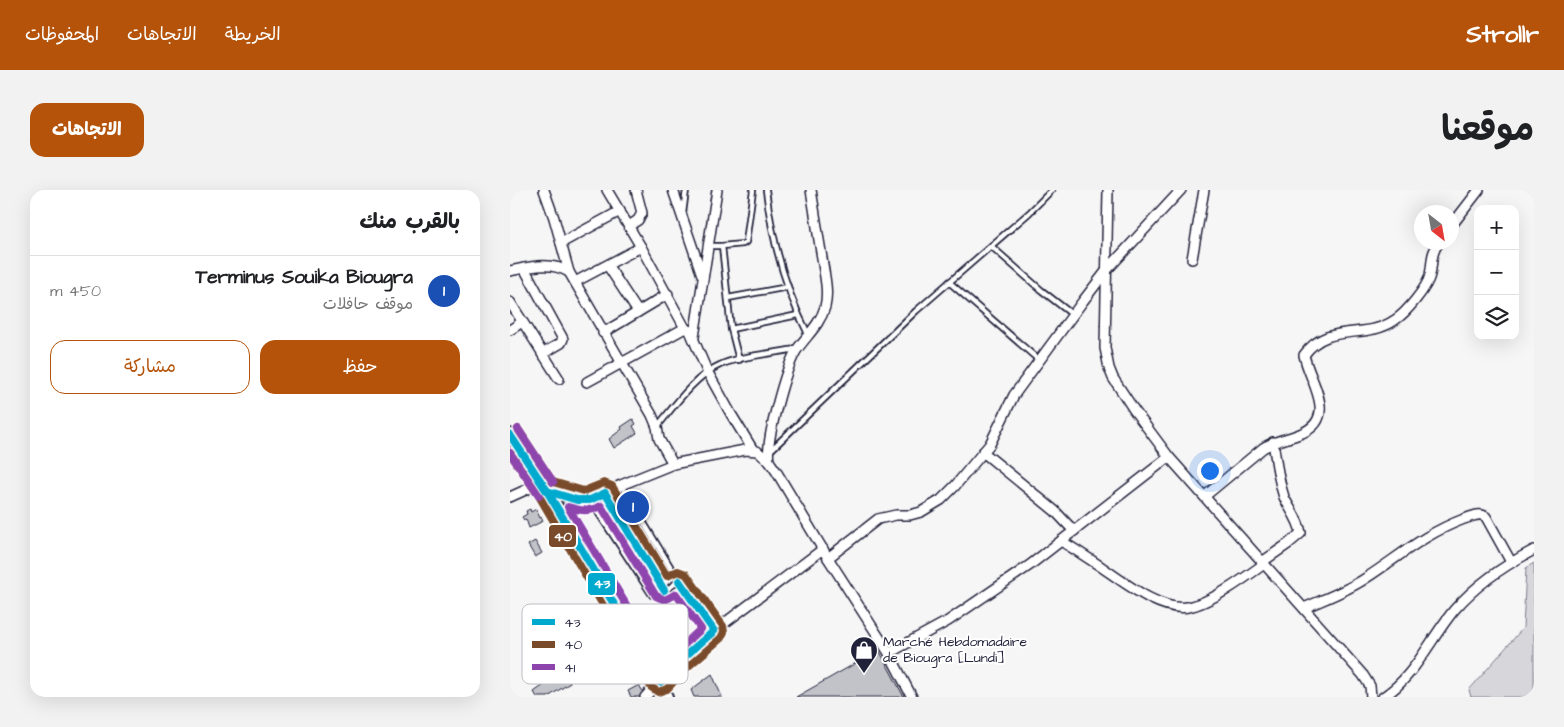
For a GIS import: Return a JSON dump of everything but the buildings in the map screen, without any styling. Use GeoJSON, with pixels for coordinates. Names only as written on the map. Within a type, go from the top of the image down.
{"type":"FeatureCollection","features":[{"type":"Feature","properties":{"kind":"street"},"geometry":{"type":"LineString","coordinates":[[544,190],[569,272],[657,427],[659,438],[673,464]]}},
{"type":"Feature","properties":{"kind":"street"},"geometry":{"type":"LineString","coordinates":[[607,190],[642,247],[685,328],[694,337],[708,371],[730,414],[753,450]]}},
{"type":"Feature","properties":{"kind":"street"},"geometry":{"type":"LineString","coordinates":[[629,226],[638,220],[642,213],[636,190]]}},
{"type":"Feature","properties":{"kind":"street"},"geometry":{"type":"LineString","coordinates":[[673,190],[702,277]]}},
{"type":"Feature","properties":{"kind":"street"},"geometry":{"type":"LineString","coordinates":[[694,337],[717,190]]}},
{"type":"Feature","properties":{"kind":"street"},"geometry":{"type":"LineString","coordinates":[[768,457],[771,431],[791,360],[819,322],[825,307],[826,295],[811,190]]}},
{"type":"Feature","properties":{"kind":"street"},"geometry":{"type":"LineString","coordinates":[[1108,190],[1105,348],[1108,368],[1129,403],[1169,457],[1363,675],[1370,686],[1371,697]]}},
{"type":"Feature","properties":{"kind":"street"},"geometry":{"type":"LineString","coordinates":[[828,558],[878,519],[896,515],[910,515],[929,508],[955,486],[990,444],[1014,395],[1107,270],[1181,190]]}},
{"type":"Feature","properties":{"kind":"street"},"geometry":{"type":"LineString","coordinates":[[1192,259],[1204,190]]}},
{"type":"Feature","properties":{"kind":"street"},"geometry":{"type":"LineString","coordinates":[[1459,216],[1480,190]]}},
{"type":"Feature","properties":{"kind":"street"},"geometry":{"type":"LineString","coordinates":[[561,243],[620,211]]}},
{"type":"Feature","properties":{"kind":"street"},"geometry":{"type":"LineString","coordinates":[[575,282],[642,247]]}},
{"type":"Feature","properties":{"kind":"street"},"geometry":{"type":"LineString","coordinates":[[1205,496],[1263,448],[1273,442],[1317,425],[1320,419],[1318,395],[1304,355],[1330,335],[1372,330],[1386,325],[1399,317],[1427,283],[1431,272],[1431,259],[1435,250]]}},
{"type":"Feature","properties":{"kind":"street"},"geometry":{"type":"LineString","coordinates":[[510,271],[550,265],[560,267],[569,272]]}},
{"type":"Feature","properties":{"kind":"street"},"geometry":{"type":"LineString","coordinates":[[608,266],[638,312]]}},
{"type":"Feature","properties":{"kind":"street"},"geometry":{"type":"LineString","coordinates":[[524,268],[563,339],[558,346],[542,354]]}},
{"type":"Feature","properties":{"kind":"street"},"geometry":{"type":"LineString","coordinates":[[603,333],[668,294]]}},
{"type":"Feature","properties":{"kind":"street"},"geometry":{"type":"LineString","coordinates":[[510,302],[558,379]]}},
{"type":"Feature","properties":{"kind":"street"},"geometry":{"type":"LineString","coordinates":[[510,330],[522,322]]}},
{"type":"Feature","properties":{"kind":"street"},"geometry":{"type":"LineString","coordinates":[[587,382],[685,328]]}},
{"type":"Feature","properties":{"kind":"street"},"geometry":{"type":"LineString","coordinates":[[510,435],[544,487],[614,604]]}},
{"type":"Feature","properties":{"kind":"street"},"geometry":{"type":"LineString","coordinates":[[1062,541],[1149,598],[1179,608],[1187,608],[1205,601],[1244,578],[1301,533],[1284,497],[1273,442]]}},
{"type":"Feature","properties":{"kind":"street"},"geometry":{"type":"LineString","coordinates":[[510,497],[544,487],[577,500],[590,500],[673,464],[736,451],[753,450],[768,457],[828,558],[889,653],[912,697]]}},
{"type":"Feature","properties":{"kind":"street"},"geometry":{"type":"LineString","coordinates":[[983,452],[1048,506],[1074,531]]}},
{"type":"Feature","properties":{"kind":"street"},"geometry":{"type":"LineString","coordinates":[[889,653],[948,621],[993,591],[1062,541],[1169,457]]}},
{"type":"Feature","properties":{"kind":"street"},"geometry":{"type":"LineString","coordinates":[[1304,608],[1366,578],[1421,539],[1458,522],[1482,514],[1486,516],[1511,562]]}},
{"type":"Feature","properties":{"kind":"street"},"geometry":{"type":"LineString","coordinates":[[688,654],[714,631],[823,549]]}},
{"type":"Feature","properties":{"kind":"street"},"geometry":{"type":"LineString","coordinates":[[1383,697],[1398,686],[1410,672],[1450,615],[1468,595],[1485,580],[1511,562],[1534,550]]}},
{"type":"Feature","properties":{"kind":"street"},"geometry":{"type":"LineString","coordinates":[[645,697],[658,684]]}},
{"type":"Feature","properties":{"kind":"street"},"geometry":{"type":"LineString","coordinates":[[661,684],[666,697]]}},
{"type":"Feature","properties":{"kind":"lane"},"geometry":{"type":"LineString","coordinates":[[682,220],[686,190]]}},
{"type":"Feature","properties":{"kind":"lane"},"geometry":{"type":"LineString","coordinates":[[708,246],[743,244],[746,242],[753,190]]}},
{"type":"Feature","properties":{"kind":"lane"},"geometry":{"type":"LineString","coordinates":[[766,190],[774,235],[788,287],[808,336]]}},
{"type":"Feature","properties":{"kind":"lane"},"geometry":{"type":"LineString","coordinates":[[768,457],[874,349],[1029,214],[1052,190]]}},
{"type":"Feature","properties":{"kind":"lane"},"geometry":{"type":"LineString","coordinates":[[722,246],[731,329],[739,360]]}},
{"type":"Feature","properties":{"kind":"lane"},"geometry":{"type":"LineString","coordinates":[[991,246],[1073,315]]}},
{"type":"Feature","properties":{"kind":"lane"},"geometry":{"type":"LineString","coordinates":[[949,282],[1040,361]]}},
{"type":"Feature","properties":{"kind":"lane"},"geometry":{"type":"LineString","coordinates":[[728,298],[788,287]]}},
{"type":"Feature","properties":{"kind":"lane"},"geometry":{"type":"LineString","coordinates":[[731,329],[798,315]]}},
{"type":"Feature","properties":{"kind":"lane"},"geometry":{"type":"LineString","coordinates":[[657,427],[677,402],[708,371],[720,364],[798,349]]}},
{"type":"Feature","properties":{"kind":"lane"},"geometry":{"type":"LineString","coordinates":[[621,485],[679,581],[714,631]]}},
{"type":"Feature","properties":{"kind":"lane"},"geometry":{"type":"LineString","coordinates":[[605,493],[664,590]]}},
{"type":"Feature","properties":{"kind":"lane"},"geometry":{"type":"LineString","coordinates":[[590,500],[652,596],[657,596],[679,581]]}},
{"type":"Feature","properties":{"kind":"shaded area"},"geometry":{"type":"Polygon","coordinates":[[[1534,563],[1534,697],[1471,697],[1469,690],[1523,628],[1526,568],[1534,563]]]}},
{"type":"Feature","properties":{"kind":"transit line","name":"40"},"geometry":{"type":"LineString","coordinates":[[518,429],[553,482],[584,491],[604,483],[612,486],[667,576],[678,571],[686,574],[723,626],[724,632],[721,638],[688,667]]}},
{"type":"Feature","properties":{"kind":"transit line","name":"41"},"geometry":{"type":"LineString","coordinates":[[518,429],[553,482]]}},
{"type":"Feature","properties":{"kind":"transit line","name":"43"},"geometry":{"type":"LineString","coordinates":[[510,435],[547,491],[614,604]]}},
{"type":"Feature","properties":{"kind":"transit line","name":"40"},"geometry":{"type":"LineString","coordinates":[[510,453],[539,496],[602,604]]}},
{"type":"Feature","properties":{"kind":"transit line","name":"41"},"geometry":{"type":"LineString","coordinates":[[510,453],[539,496]]}},
{"type":"Feature","properties":{"kind":"transit line","name":"43"},"geometry":{"type":"LineString","coordinates":[[539,479],[547,491],[577,500],[590,500],[605,493],[664,590]]}},
{"type":"Feature","properties":{"kind":"transit line","name":"41"},"geometry":{"type":"LineString","coordinates":[[601,506],[656,596],[665,600],[676,594],[683,604]]}},
{"type":"Feature","properties":{"kind":"transit line","name":"41"},"geometry":{"type":"LineString","coordinates":[[601,506],[585,510],[568,507],[626,604]]}},
{"type":"Feature","properties":{"kind":"transit line","name":"43"},"geometry":{"type":"LineString","coordinates":[[679,581],[714,631],[688,654]]}},
{"type":"Feature","properties":{"kind":"transit line","name":"41"},"geometry":{"type":"LineString","coordinates":[[688,611],[701,629],[688,641]]}},
{"type":"Feature","properties":{"kind":"transit line","name":"40"},"geometry":{"type":"LineString","coordinates":[[649,684],[658,692],[667,689],[671,684]]}},
{"type":"Feature","properties":{"kind":"place","name":"Terminus Souika Biougra"},"geometry":{"type":"Point","coordinates":[633,507]}},
{"type":"Feature","properties":{"kind":"place","name":"Marché Hebdomadaire de Biougra [Lundi]"},"geometry":{"type":"Point","coordinates":[864,674]}}]}
